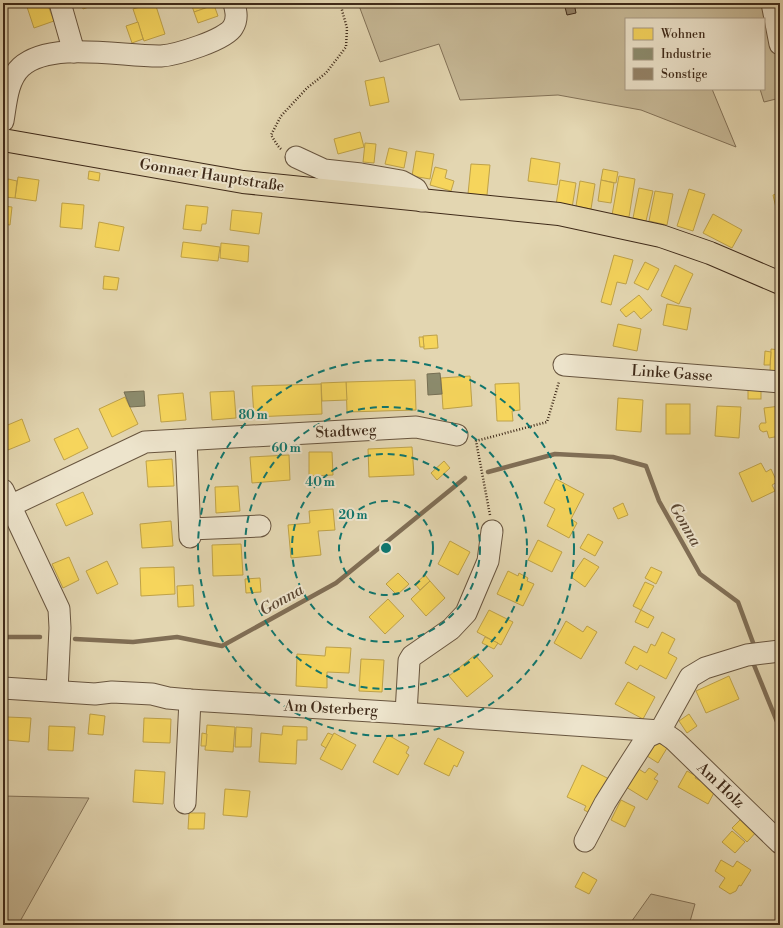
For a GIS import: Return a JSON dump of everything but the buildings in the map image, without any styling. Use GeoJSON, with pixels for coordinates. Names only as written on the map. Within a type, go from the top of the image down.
{"type":"FeatureCollection","features":[{"type":"Feature","properties":{"kind":"main road","name":"Gonnaer Hauptstraße"},"geometry":{"type":"LineString","coordinates":[[3,140],[243,182],[559,214],[661,236],[710,253],[780,283]]}},
{"type":"Feature","properties":{"kind":"street"},"geometry":{"type":"LineString","coordinates":[[60,3],[74,52]]}},
{"type":"Feature","properties":{"kind":"street"},"geometry":{"type":"LineString","coordinates":[[3,121],[9,90],[16,74],[21,68],[32,60],[59,52],[163,56],[209,44],[225,35],[233,27],[237,16],[234,3]]}},
{"type":"Feature","properties":{"kind":"street"},"geometry":{"type":"LineString","coordinates":[[772,3],[780,44]]}},
{"type":"Feature","properties":{"kind":"street"},"geometry":{"type":"LineString","coordinates":[[296,157],[324,170],[362,174],[401,181],[416,189],[422,201]]}},
{"type":"Feature","properties":{"kind":"street","name":"Linke Gasse"},"geometry":{"type":"LineString","coordinates":[[564,365],[780,382]]}},
{"type":"Feature","properties":{"kind":"street","name":"Stadtweg"},"geometry":{"type":"LineString","coordinates":[[7,498],[145,442],[416,427],[457,435]]}},
{"type":"Feature","properties":{"kind":"street"},"geometry":{"type":"LineString","coordinates":[[186,440],[190,533],[260,526]]}},
{"type":"Feature","properties":{"kind":"street"},"geometry":{"type":"LineString","coordinates":[[7,498],[59,609],[60,628],[57,691]]}},
{"type":"Feature","properties":{"kind":"street"},"geometry":{"type":"LineString","coordinates":[[406,713],[410,661],[412,656],[451,629],[466,613],[488,561],[492,531]]}},
{"type":"Feature","properties":{"kind":"street"},"geometry":{"type":"LineString","coordinates":[[585,841],[605,803],[644,741],[649,736],[660,731],[690,677],[705,668],[764,653]]}},
{"type":"Feature","properties":{"kind":"street","name":"Am Osterberg"},"geometry":{"type":"LineString","coordinates":[[3,688],[95,694],[112,692],[152,694],[167,698],[190,700],[406,713],[660,731]]}},
{"type":"Feature","properties":{"kind":"street"},"geometry":{"type":"LineString","coordinates":[[184,803],[190,700]]}},
{"type":"Feature","properties":{"kind":"street","name":"Am Holz"},"geometry":{"type":"LineString","coordinates":[[660,731],[674,740],[780,843]]}},
{"type":"Feature","properties":{"kind":"path"},"geometry":{"type":"LineString","coordinates":[[296,157],[278,146],[271,135],[281,116],[307,88],[326,73],[346,47],[347,28],[340,3]]}},
{"type":"Feature","properties":{"kind":"path"},"geometry":{"type":"LineString","coordinates":[[492,531],[490,505],[476,441],[547,422],[564,365]]}},
{"type":"Feature","properties":{"kind":"shaded area"},"geometry":{"type":"Polygon","coordinates":[[[358,3],[766,3],[780,70],[780,98],[764,102],[760,90],[765,90],[765,18],[625,18],[625,90],[712,90],[736,147],[641,110],[558,95],[460,100],[439,44],[380,62],[358,3]]]}},
{"type":"Feature","properties":{"kind":"shaded area"},"geometry":{"type":"Polygon","coordinates":[[[3,796],[89,798],[18,925],[3,925],[3,796]]]}},
{"type":"Feature","properties":{"kind":"shaded area"},"geometry":{"type":"Polygon","coordinates":[[[651,894],[695,904],[689,925],[629,925],[651,894]]]}},
{"type":"Feature","properties":{"kind":"waterway","name":"Gonna"},"geometry":{"type":"LineString","coordinates":[[488,472],[555,454],[613,457],[646,466],[659,501],[700,574],[738,602],[755,648]]}},
{"type":"Feature","properties":{"kind":"waterway","name":"Gonna"},"geometry":{"type":"LineString","coordinates":[[75,639],[133,642],[177,637],[222,646],[336,583],[465,478]]}},
{"type":"Feature","properties":{"kind":"waterway","name":"Gonna"},"geometry":{"type":"LineString","coordinates":[[3,637],[40,637]]}},
{"type":"Feature","properties":{"kind":"waterway","name":"Gonna"},"geometry":{"type":"LineString","coordinates":[[755,659],[754,665],[780,729]]}}]}
